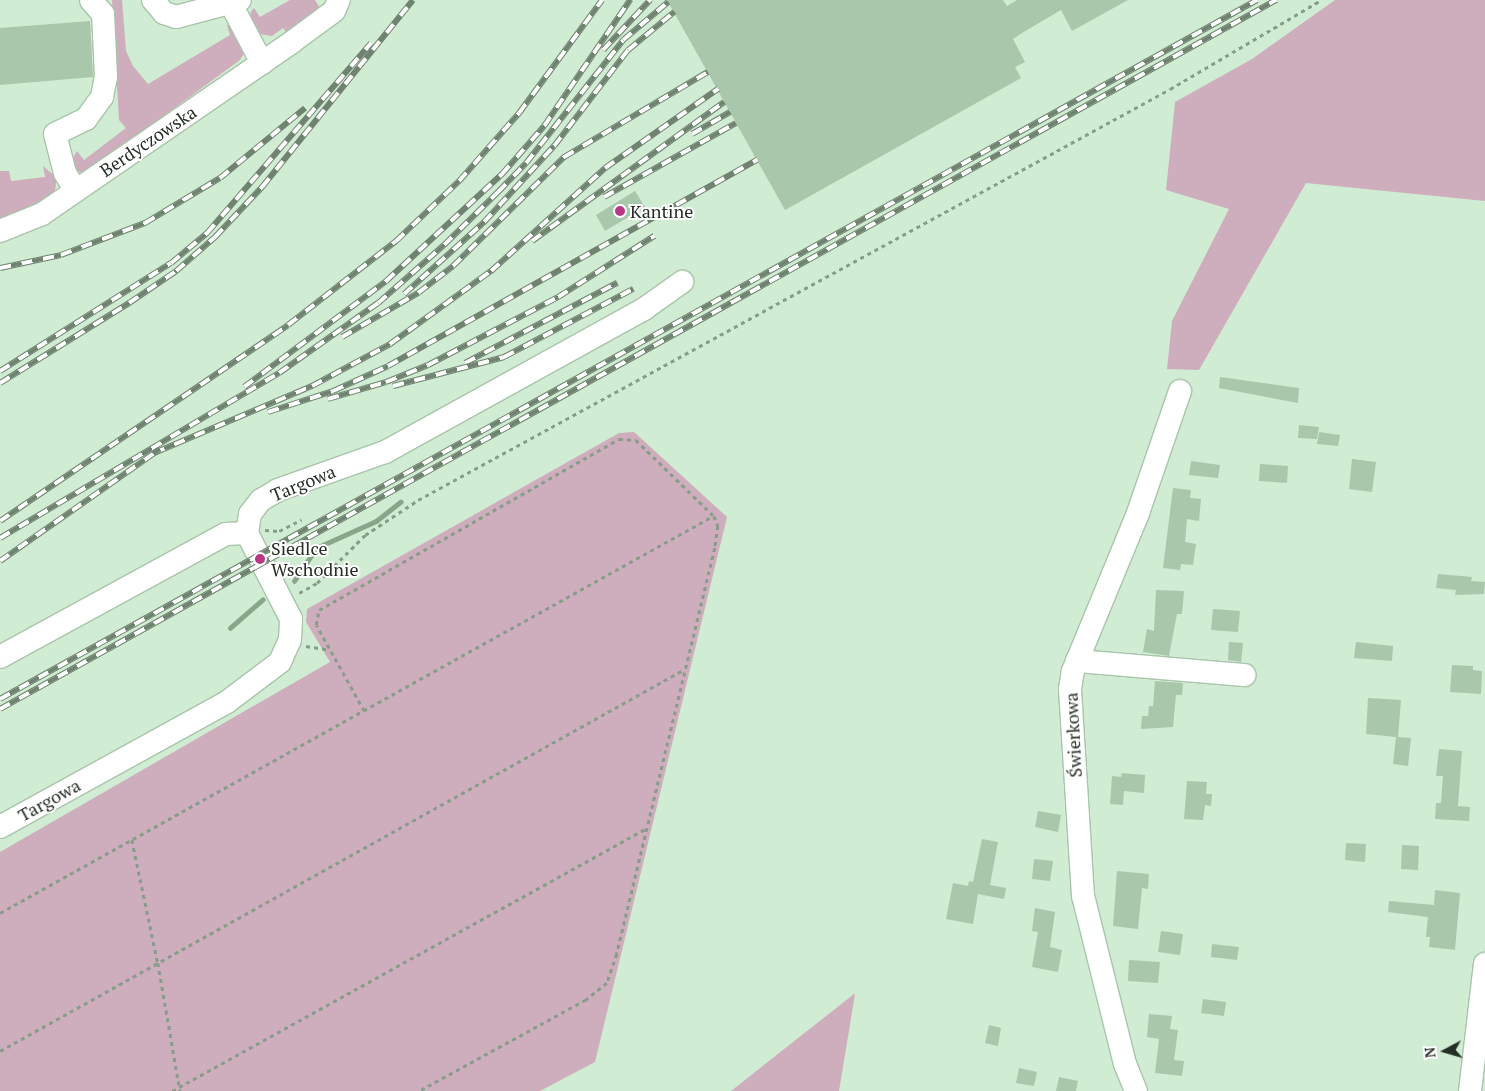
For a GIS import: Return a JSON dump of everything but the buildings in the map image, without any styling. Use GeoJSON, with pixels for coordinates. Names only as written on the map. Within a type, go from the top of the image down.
{"type":"FeatureCollection","features":[{"type":"Feature","properties":{"kind":"street"},"geometry":{"type":"LineString","coordinates":[[75,190],[65,173],[55,134],[86,119],[102,98],[106,76],[103,14],[90,0]]}},
{"type":"Feature","properties":{"kind":"street"},"geometry":{"type":"LineString","coordinates":[[153,0],[164,13],[176,17],[236,2],[262,63]]}},
{"type":"Feature","properties":{"kind":"street","name":"Berdyczowska"},"geometry":{"type":"LineString","coordinates":[[0,231],[42,214],[292,42],[334,11],[339,0]]}},
{"type":"Feature","properties":{"kind":"street","name":"Targowa"},"geometry":{"type":"LineString","coordinates":[[0,827],[226,702],[280,662],[290,640],[291,619],[284,601],[247,533],[246,523],[255,506],[278,490],[385,452],[644,309],[682,282]]}},
{"type":"Feature","properties":{"kind":"street","name":"Świerkowa"},"geometry":{"type":"LineString","coordinates":[[1136,1091],[1125,1064],[1082,896],[1070,681],[1138,513],[1180,392]]}},
{"type":"Feature","properties":{"kind":"street"},"geometry":{"type":"LineString","coordinates":[[0,657],[226,534],[247,533]]}},
{"type":"Feature","properties":{"kind":"street"},"geometry":{"type":"LineString","coordinates":[[1077,661],[1244,675]]}},
{"type":"Feature","properties":{"kind":"street"},"geometry":{"type":"LineString","coordinates":[[1470,1091],[1485,964]]}},
{"type":"Feature","properties":{"kind":"path"},"geometry":{"type":"LineString","coordinates":[[284,601],[317,583],[365,535],[418,500],[1170,89],[1321,0]]}},
{"type":"Feature","properties":{"kind":"path"},"geometry":{"type":"LineString","coordinates":[[364,711],[316,625],[319,610],[619,439],[636,440],[714,516],[718,526],[715,548],[607,983],[586,1000],[420,1091]]}},
{"type":"Feature","properties":{"kind":"path"},"geometry":{"type":"LineString","coordinates":[[0,913],[714,516]]}},
{"type":"Feature","properties":{"kind":"path"},"geometry":{"type":"LineString","coordinates":[[247,533],[279,531],[301,520]]}},
{"type":"Feature","properties":{"kind":"path"},"geometry":{"type":"LineString","coordinates":[[290,640],[301,646],[330,650]]}},
{"type":"Feature","properties":{"kind":"path"},"geometry":{"type":"LineString","coordinates":[[0,1051],[684,670]]}},
{"type":"Feature","properties":{"kind":"path"},"geometry":{"type":"LineString","coordinates":[[172,1091],[180,1089],[646,829]]}},
{"type":"Feature","properties":{"kind":"path"},"geometry":{"type":"LineString","coordinates":[[132,840],[158,962],[180,1089]]}},
{"type":"Feature","properties":{"kind":"shaded area"},"geometry":{"type":"Polygon","coordinates":[[[112,0],[122,0],[126,51],[133,66],[148,84],[230,35],[227,25],[233,26],[244,53],[240,60],[87,172],[80,172],[73,168],[72,159],[77,151],[84,160],[126,128],[119,120],[112,0]]]}},
{"type":"Feature","properties":{"kind":"shaded area"},"geometry":{"type":"Polygon","coordinates":[[[290,0],[315,0],[321,10],[288,35],[283,28],[272,36],[260,34],[250,15],[252,10],[254,8],[260,17],[290,0]]]}},
{"type":"Feature","properties":{"kind":"shaded area"},"geometry":{"type":"Polygon","coordinates":[[[1335,0],[1485,0],[1485,201],[1306,183],[1199,370],[1167,369],[1172,321],[1229,209],[1166,190],[1175,102],[1252,59],[1335,0]]]}},
{"type":"Feature","properties":{"kind":"shaded area"},"geometry":{"type":"Polygon","coordinates":[[[43,166],[57,178],[54,196],[0,223],[0,171],[9,171],[11,181],[45,177],[43,166]]]}},
{"type":"Feature","properties":{"kind":"shaded area"},"geometry":{"type":"Polygon","coordinates":[[[634,432],[727,517],[595,1062],[540,1091],[0,1091],[0,852],[330,662],[306,622],[307,609],[619,433],[634,432]]]}},
{"type":"Feature","properties":{"kind":"shaded area"},"geometry":{"type":"Polygon","coordinates":[[[854,994],[839,1091],[731,1091],[854,994]]]}},
{"type":"Feature","properties":{"kind":"waterway"},"geometry":{"type":"LineString","coordinates":[[294,581],[316,548],[376,521],[400,502]]}},
{"type":"Feature","properties":{"kind":"waterway"},"geometry":{"type":"LineString","coordinates":[[230,628],[262,600]]}},
{"type":"Feature","properties":{"kind":"railway"},"geometry":{"type":"LineString","coordinates":[[0,383],[129,303],[176,271],[215,237],[262,187],[413,0]]}},
{"type":"Feature","properties":{"kind":"railway"},"geometry":{"type":"LineString","coordinates":[[0,521],[288,325],[396,241],[459,181],[519,113],[602,0]]}},
{"type":"Feature","properties":{"kind":"railway"},"geometry":{"type":"LineString","coordinates":[[244,387],[386,281],[502,174],[544,126],[630,0]]}},
{"type":"Feature","properties":{"kind":"railway"},"geometry":{"type":"LineString","coordinates":[[603,50],[650,0]]}},
{"type":"Feature","properties":{"kind":"railway"},"geometry":{"type":"LineString","coordinates":[[0,699],[1257,0]]}},
{"type":"Feature","properties":{"kind":"railway"},"geometry":{"type":"LineString","coordinates":[[0,709],[1276,0]]}},
{"type":"Feature","properties":{"kind":"railway"},"geometry":{"type":"LineString","coordinates":[[0,538],[279,373],[378,303],[444,245],[526,163],[623,40],[668,2]]}},
{"type":"Feature","properties":{"kind":"railway"},"geometry":{"type":"LineString","coordinates":[[404,294],[484,222],[554,146],[628,50],[674,12]]}},
{"type":"Feature","properties":{"kind":"railway"},"geometry":{"type":"LineString","coordinates":[[0,371],[171,263],[207,233],[371,43]]}},
{"type":"Feature","properties":{"kind":"railway"},"geometry":{"type":"LineString","coordinates":[[342,337],[418,293],[453,266],[564,157],[708,72]]}},
{"type":"Feature","properties":{"kind":"railway"},"geometry":{"type":"LineString","coordinates":[[154,453],[312,386],[390,344],[491,271],[605,168],[718,89]]}},
{"type":"Feature","properties":{"kind":"railway"},"geometry":{"type":"LineString","coordinates":[[532,241],[724,102]]}},
{"type":"Feature","properties":{"kind":"railway"},"geometry":{"type":"LineString","coordinates":[[0,268],[61,255],[145,223],[220,178],[305,108]]}},
{"type":"Feature","properties":{"kind":"railway"},"geometry":{"type":"LineString","coordinates":[[692,134],[730,112]]}},
{"type":"Feature","properties":{"kind":"railway"},"geometry":{"type":"LineString","coordinates":[[604,197],[736,123]]}},
{"type":"Feature","properties":{"kind":"railway"},"geometry":{"type":"LineString","coordinates":[[268,412],[333,391],[388,366],[757,160]]}},
{"type":"Feature","properties":{"kind":"railway"},"geometry":{"type":"LineString","coordinates":[[328,399],[386,382],[428,365],[558,297],[654,236]]}},
{"type":"Feature","properties":{"kind":"railway"},"geometry":{"type":"LineString","coordinates":[[465,363],[617,283]]}},
{"type":"Feature","properties":{"kind":"railway"},"geometry":{"type":"LineString","coordinates":[[393,386],[504,357],[633,289]]}},
{"type":"Feature","properties":{"kind":"railway"},"geometry":{"type":"LineString","coordinates":[[0,561],[160,449]]}},
{"type":"Feature","properties":{"kind":"place","name":"Kantine"},"geometry":{"type":"Point","coordinates":[620,211]}},
{"type":"Feature","properties":{"kind":"place","name":"Siedlce Wschodnie"},"geometry":{"type":"Point","coordinates":[260,559]}}]}
